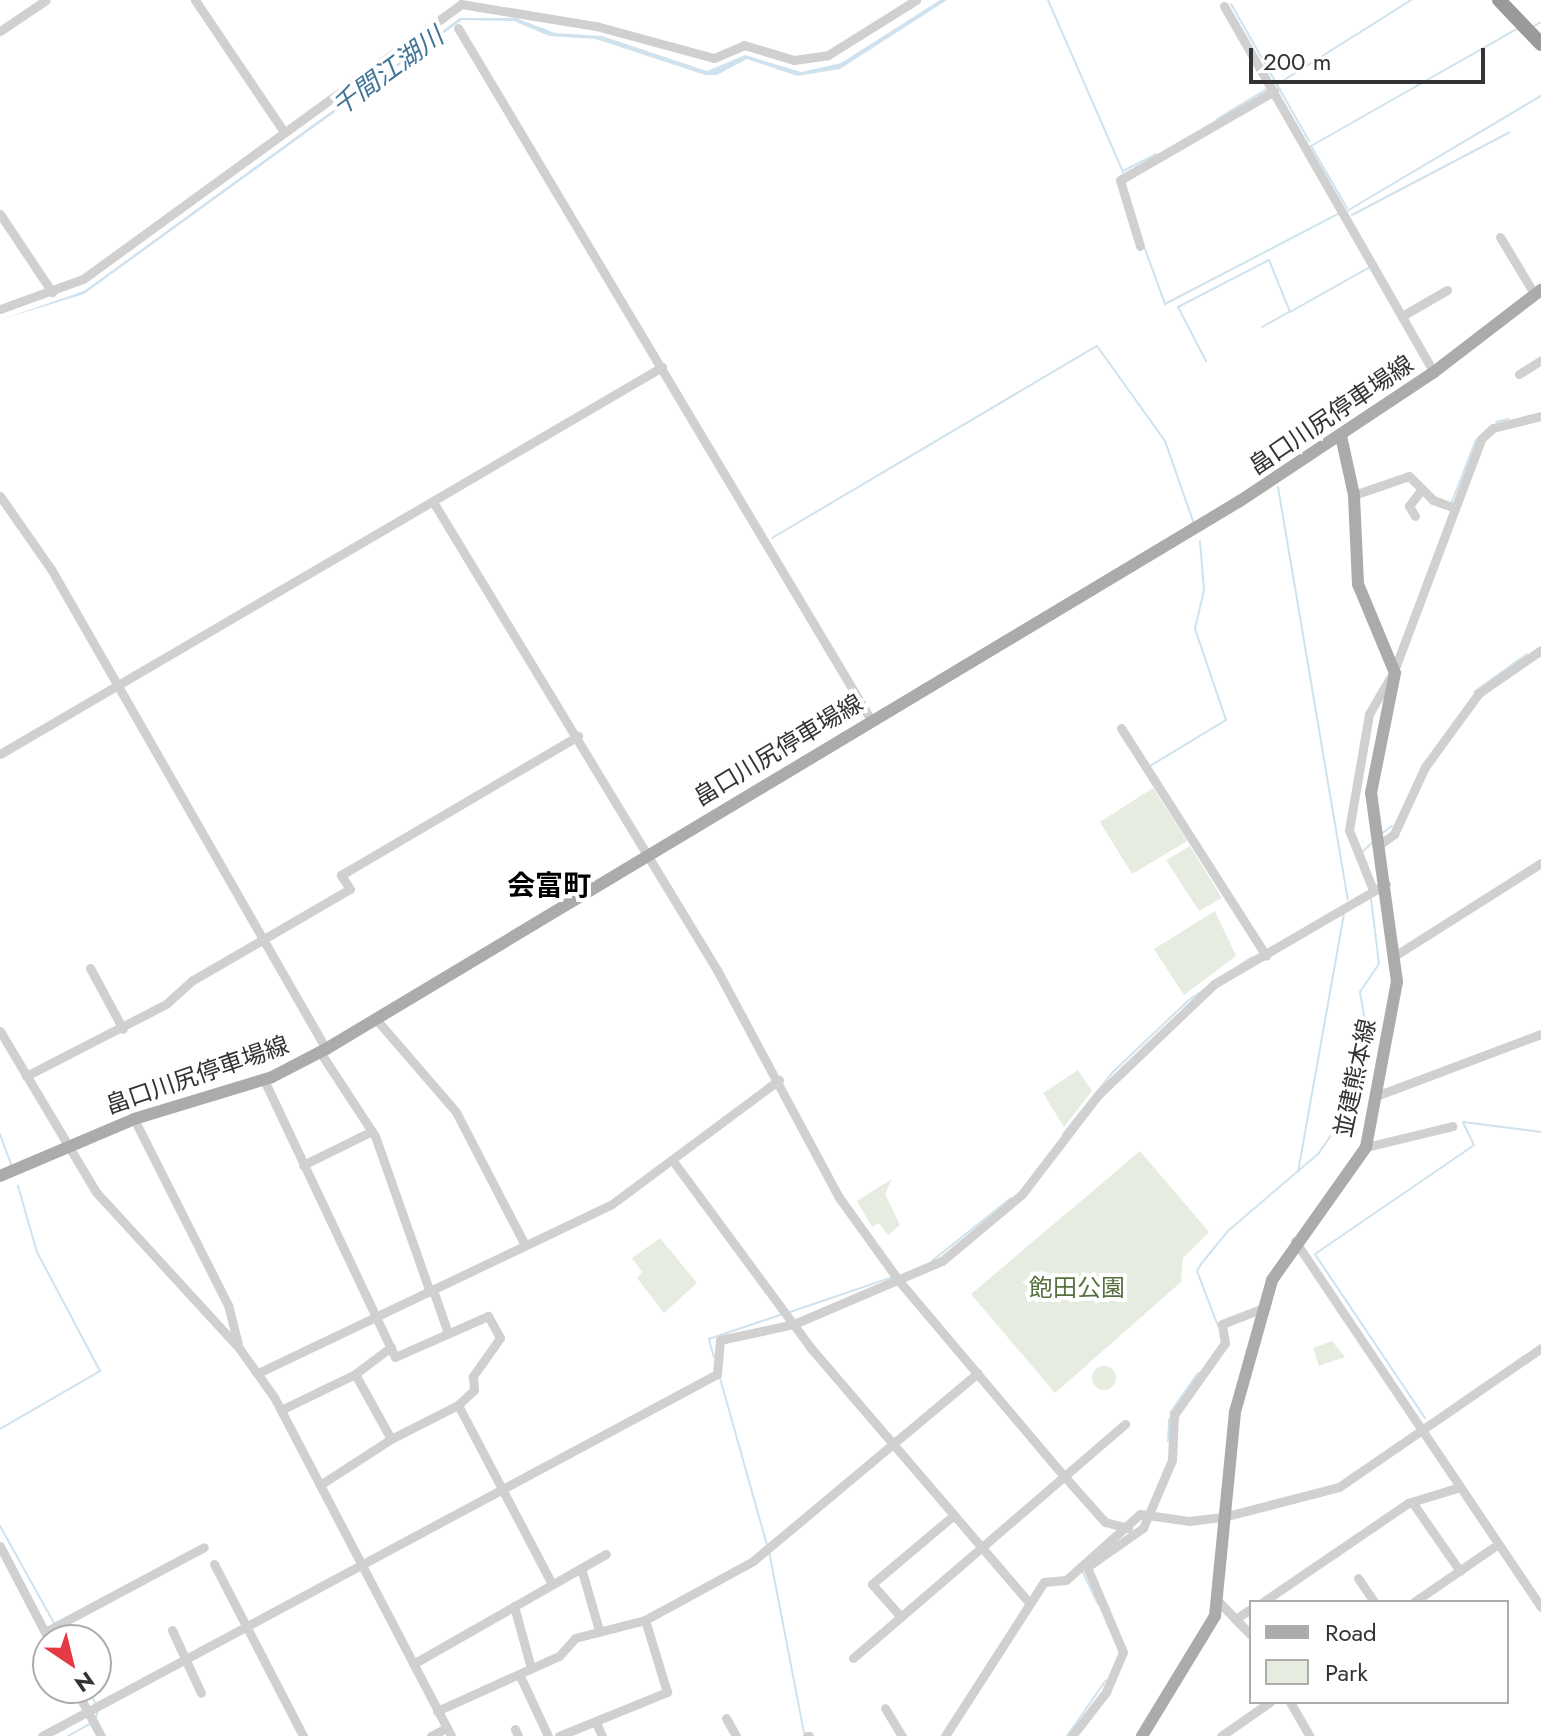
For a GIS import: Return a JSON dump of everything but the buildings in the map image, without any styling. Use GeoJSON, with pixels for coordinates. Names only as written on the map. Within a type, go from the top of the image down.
{"type":"FeatureCollection","features":[{"type":"Feature","properties":{"kind":"highway"},"geometry":{"type":"LineString","coordinates":[[1499,0],[1541,44]]}},
{"type":"Feature","properties":{"kind":"main road","name":"畠口川尻停車場線"},"geometry":{"type":"LineString","coordinates":[[0,1176],[134,1119],[264,1080],[323,1051],[1341,436],[1539,294]]}},
{"type":"Feature","properties":{"kind":"main road"},"geometry":{"type":"LineString","coordinates":[[1341,436],[1354,495],[1358,584],[1394,671]]}},
{"type":"Feature","properties":{"kind":"main road","name":"並建熊本線"},"geometry":{"type":"LineString","coordinates":[[1142,1736],[1219,1602],[1235,1412],[1272,1280],[1295,1241],[1366,1147],[1396,955],[1374,890],[1379,845],[1372,772],[1394,671]]}},
{"type":"Feature","properties":{"kind":"street"},"geometry":{"type":"LineString","coordinates":[[0,31],[46,0]]}},
{"type":"Feature","properties":{"kind":"street"},"geometry":{"type":"LineString","coordinates":[[195,0],[284,132]]}},
{"type":"Feature","properties":{"kind":"street"},"geometry":{"type":"LineString","coordinates":[[0,309],[83,279],[461,4],[596,26],[714,58],[744,45],[794,60],[828,55],[916,0]]}},
{"type":"Feature","properties":{"kind":"street"},"geometry":{"type":"LineString","coordinates":[[1224,6],[1434,372]]}},
{"type":"Feature","properties":{"kind":"street"},"geometry":{"type":"LineString","coordinates":[[458,28],[871,720]]}},
{"type":"Feature","properties":{"kind":"street"},"geometry":{"type":"LineString","coordinates":[[1140,246],[1120,180],[1274,91]]}},
{"type":"Feature","properties":{"kind":"street"},"geometry":{"type":"LineString","coordinates":[[0,214],[52,292]]}},
{"type":"Feature","properties":{"kind":"street"},"geometry":{"type":"LineString","coordinates":[[1500,237],[1539,294]]}},
{"type":"Feature","properties":{"kind":"street"},"geometry":{"type":"LineString","coordinates":[[1402,316],[1447,290]]}},
{"type":"Feature","properties":{"kind":"street"},"geometry":{"type":"LineString","coordinates":[[1519,374],[1541,360]]}},
{"type":"Feature","properties":{"kind":"street"},"geometry":{"type":"LineString","coordinates":[[0,754],[435,505],[662,367]]}},
{"type":"Feature","properties":{"kind":"street"},"geometry":{"type":"LineString","coordinates":[[42,1736],[717,1374],[720,1340],[794,1324],[942,1261],[1022,1194],[1126,1065],[1214,984],[1374,890],[1349,830],[1366,723],[1394,671],[1481,439],[1493,428],[1541,416]]}},
{"type":"Feature","properties":{"kind":"street"},"geometry":{"type":"LineString","coordinates":[[1354,495],[1409,476],[1422,489],[1455,508]]}},
{"type":"Feature","properties":{"kind":"street"},"geometry":{"type":"LineString","coordinates":[[1415,516],[1409,506],[1422,489]]}},
{"type":"Feature","properties":{"kind":"street"},"geometry":{"type":"LineString","coordinates":[[0,496],[119,686],[265,939],[323,1051],[372,1131],[448,1333]]}},
{"type":"Feature","properties":{"kind":"street"},"geometry":{"type":"LineString","coordinates":[[435,505],[578,736],[779,1080],[838,1196],[899,1281],[1064,1476],[1105,1522],[1128,1528]]}},
{"type":"Feature","properties":{"kind":"street"},"geometry":{"type":"LineString","coordinates":[[1379,845],[1394,834],[1425,767],[1479,693],[1541,650]]}},
{"type":"Feature","properties":{"kind":"street"},"geometry":{"type":"LineString","coordinates":[[1121,728],[1266,956]]}},
{"type":"Feature","properties":{"kind":"street"},"geometry":{"type":"LineString","coordinates":[[26,1076],[123,1029],[350,889],[341,875],[578,736]]}},
{"type":"Feature","properties":{"kind":"street"},"geometry":{"type":"LineString","coordinates":[[1396,955],[1541,863]]}},
{"type":"Feature","properties":{"kind":"street"},"geometry":{"type":"LineString","coordinates":[[90,968],[123,1029]]}},
{"type":"Feature","properties":{"kind":"street"},"geometry":{"type":"LineString","coordinates":[[375,1018],[456,1112],[525,1245]]}},
{"type":"Feature","properties":{"kind":"street"},"geometry":{"type":"LineString","coordinates":[[0,1031],[65,1146],[96,1192],[239,1348],[281,1410],[448,1732],[431,1736]]}},
{"type":"Feature","properties":{"kind":"street"},"geometry":{"type":"LineString","coordinates":[[1376,1096],[1541,1034]]}},
{"type":"Feature","properties":{"kind":"street"},"geometry":{"type":"LineString","coordinates":[[264,1080],[379,1317],[395,1357],[486,1315],[500,1338],[473,1376],[474,1390],[458,1405],[391,1439],[320,1485]]}},
{"type":"Feature","properties":{"kind":"street"},"geometry":{"type":"LineString","coordinates":[[258,1373],[621,1199],[779,1080]]}},
{"type":"Feature","properties":{"kind":"street"},"geometry":{"type":"LineString","coordinates":[[134,1119],[228,1305],[239,1348]]}},
{"type":"Feature","properties":{"kind":"street"},"geometry":{"type":"LineString","coordinates":[[1366,1147],[1453,1126]]}},
{"type":"Feature","properties":{"kind":"street"},"geometry":{"type":"LineString","coordinates":[[303,1165],[372,1131]]}},
{"type":"Feature","properties":{"kind":"street"},"geometry":{"type":"LineString","coordinates":[[673,1161],[794,1324],[1028,1601]]}},
{"type":"Feature","properties":{"kind":"street"},"geometry":{"type":"LineString","coordinates":[[1295,1241],[1541,1607]]}},
{"type":"Feature","properties":{"kind":"street"},"geometry":{"type":"LineString","coordinates":[[1072,1736],[1106,1692],[1123,1652],[1087,1567],[1150,1515],[1172,1460],[1174,1415],[1225,1343],[1222,1324],[1266,1307]]}},
{"type":"Feature","properties":{"kind":"street"},"geometry":{"type":"LineString","coordinates":[[281,1410],[355,1374],[391,1347]]}},
{"type":"Feature","properties":{"kind":"street"},"geometry":{"type":"LineString","coordinates":[[945,1736],[1028,1601],[1044,1582],[1066,1580],[1083,1558],[1128,1528],[1140,1514],[1227,1516],[1339,1487],[1541,1348]]}},
{"type":"Feature","properties":{"kind":"street"},"geometry":{"type":"LineString","coordinates":[[437,1711],[531,1668],[599,1630],[645,1620],[777,1544],[978,1373]]}},
{"type":"Feature","properties":{"kind":"street"},"geometry":{"type":"LineString","coordinates":[[355,1374],[391,1439]]}},
{"type":"Feature","properties":{"kind":"street"},"geometry":{"type":"LineString","coordinates":[[458,1405],[552,1584]]}},
{"type":"Feature","properties":{"kind":"street"},"geometry":{"type":"LineString","coordinates":[[853,1658],[1125,1424]]}},
{"type":"Feature","properties":{"kind":"street"},"geometry":{"type":"LineString","coordinates":[[1266,1600],[1412,1502],[1460,1487]]}},
{"type":"Feature","properties":{"kind":"street"},"geometry":{"type":"LineString","coordinates":[[1412,1502],[1460,1571]]}},
{"type":"Feature","properties":{"kind":"street"},"geometry":{"type":"LineString","coordinates":[[901,1617],[872,1584],[954,1515]]}},
{"type":"Feature","properties":{"kind":"street"},"geometry":{"type":"LineString","coordinates":[[1417,1600],[1498,1544]]}},
{"type":"Feature","properties":{"kind":"street"},"geometry":{"type":"LineString","coordinates":[[0,1546],[48,1624]]}},
{"type":"Feature","properties":{"kind":"street"},"geometry":{"type":"LineString","coordinates":[[65,1624],[204,1547]]}},
{"type":"Feature","properties":{"kind":"street"},"geometry":{"type":"LineString","coordinates":[[413,1664],[606,1554]]}},
{"type":"Feature","properties":{"kind":"street"},"geometry":{"type":"LineString","coordinates":[[214,1564],[303,1736]]}},
{"type":"Feature","properties":{"kind":"street"},"geometry":{"type":"LineString","coordinates":[[581,1568],[599,1630]]}},
{"type":"Feature","properties":{"kind":"street"},"geometry":{"type":"LineString","coordinates":[[1358,1578],[1373,1600]]}},
{"type":"Feature","properties":{"kind":"street"},"geometry":{"type":"LineString","coordinates":[[1219,1602],[1249,1633]]}},
{"type":"Feature","properties":{"kind":"street"},"geometry":{"type":"LineString","coordinates":[[514,1606],[531,1668]]}},
{"type":"Feature","properties":{"kind":"street"},"geometry":{"type":"LineString","coordinates":[[1235,1619],[1249,1610]]}},
{"type":"Feature","properties":{"kind":"street"},"geometry":{"type":"LineString","coordinates":[[559,1736],[576,1733],[667,1692],[645,1620]]}},
{"type":"Feature","properties":{"kind":"street"},"geometry":{"type":"LineString","coordinates":[[172,1630],[201,1693]]}},
{"type":"Feature","properties":{"kind":"street"},"geometry":{"type":"LineString","coordinates":[[519,1674],[548,1736]]}},
{"type":"Feature","properties":{"kind":"street"},"geometry":{"type":"LineString","coordinates":[[84,1704],[101,1736]]}},
{"type":"Feature","properties":{"kind":"street"},"geometry":{"type":"LineString","coordinates":[[1221,1736],[1267,1704]]}},
{"type":"Feature","properties":{"kind":"street"},"geometry":{"type":"LineString","coordinates":[[1291,1704],[1310,1736]]}},
{"type":"Feature","properties":{"kind":"street"},"geometry":{"type":"LineString","coordinates":[[885,1708],[902,1736]]}},
{"type":"Feature","properties":{"kind":"street"},"geometry":{"type":"LineString","coordinates":[[726,1718],[736,1736]]}},
{"type":"Feature","properties":{"kind":"street"},"geometry":{"type":"LineString","coordinates":[[596,1723],[602,1736]]}},
{"type":"Feature","properties":{"kind":"green space"},"geometry":{"type":"Polygon","coordinates":[[[1153,788],[1187,841],[1132,874],[1100,822],[1153,788]]]}},
{"type":"Feature","properties":{"kind":"green space"},"geometry":{"type":"Polygon","coordinates":[[[1190,846],[1222,898],[1199,911],[1166,860],[1190,846]]]}},
{"type":"Feature","properties":{"kind":"green space"},"geometry":{"type":"Polygon","coordinates":[[[1215,911],[1236,956],[1184,995],[1154,949],[1215,911]]]}},
{"type":"Feature","properties":{"kind":"green space"},"geometry":{"type":"Polygon","coordinates":[[[1078,1070],[1092,1091],[1064,1127],[1043,1093],[1078,1070]]]}},
{"type":"Feature","properties":{"kind":"green space","name":"飽田公園"},"geometry":{"type":"Polygon","coordinates":[[[1140,1151],[1209,1232],[1183,1258],[1181,1282],[1055,1393],[971,1294],[1140,1151]]]}},
{"type":"Feature","properties":{"kind":"green space"},"geometry":{"type":"Polygon","coordinates":[[[892,1179],[885,1194],[900,1225],[888,1235],[879,1223],[872,1227],[857,1201],[892,1179]]]}},
{"type":"Feature","properties":{"kind":"green space"},"geometry":{"type":"Polygon","coordinates":[[[660,1238],[697,1283],[664,1313],[637,1278],[642,1272],[632,1258],[660,1238]]]}},
{"type":"Feature","properties":{"kind":"green space"},"geometry":{"type":"Polygon","coordinates":[[[1332,1341],[1345,1357],[1319,1366],[1313,1348],[1332,1341]]]}},
{"type":"Feature","properties":{"kind":"green space"},"geometry":{"type":"Polygon","coordinates":[[[1104,1366],[1113,1369],[1116,1378],[1113,1387],[1104,1390],[1095,1387],[1092,1378],[1095,1369],[1104,1366]]]}},
{"type":"Feature","properties":{"kind":"water","name":"千間江湖川"},"geometry":{"type":"Polygon","coordinates":[[[940,0],[947,0],[840,69],[797,76],[747,59],[717,75],[705,75],[596,39],[549,36],[514,21],[462,20],[84,294],[0,320],[84,291],[460,18],[516,18],[555,33],[602,36],[707,71],[745,55],[801,72],[841,63],[940,0]]]}},
{"type":"Feature","properties":{"kind":"waterway"},"geometry":{"type":"LineString","coordinates":[[1048,0],[1123,172]]}},
{"type":"Feature","properties":{"kind":"waterway"},"geometry":{"type":"LineString","coordinates":[[1273,87],[1411,0]]}},
{"type":"Feature","properties":{"kind":"waterway"},"geometry":{"type":"LineString","coordinates":[[1231,4],[1309,141]]}},
{"type":"Feature","properties":{"kind":"waterway"},"geometry":{"type":"LineString","coordinates":[[1534,26],[1541,22]]}},
{"type":"Feature","properties":{"kind":"waterway"},"geometry":{"type":"LineString","coordinates":[[1347,208],[1311,146],[1517,29]]}},
{"type":"Feature","properties":{"kind":"waterway"},"geometry":{"type":"LineString","coordinates":[[1217,119],[1267,89]]}},
{"type":"Feature","properties":{"kind":"waterway"},"geometry":{"type":"LineString","coordinates":[[1347,211],[1541,96]]}},
{"type":"Feature","properties":{"kind":"waterway"},"geometry":{"type":"LineString","coordinates":[[1352,215],[1510,132]]}},
{"type":"Feature","properties":{"kind":"waterway"},"geometry":{"type":"LineString","coordinates":[[1123,171],[1156,154]]}},
{"type":"Feature","properties":{"kind":"waterway"},"geometry":{"type":"LineString","coordinates":[[1145,249],[1165,304],[1338,214]]}},
{"type":"Feature","properties":{"kind":"waterway"},"geometry":{"type":"LineString","coordinates":[[1206,361],[1178,307],[1269,260],[1290,312],[1368,268]]}},
{"type":"Feature","properties":{"kind":"waterway"},"geometry":{"type":"LineString","coordinates":[[1262,327],[1289,312]]}},
{"type":"Feature","properties":{"kind":"waterway"},"geometry":{"type":"LineString","coordinates":[[772,538],[1097,346],[1165,441],[1193,521]]}},
{"type":"Feature","properties":{"kind":"waterway"},"geometry":{"type":"LineString","coordinates":[[1496,422],[1509,419]]}},
{"type":"Feature","properties":{"kind":"waterway"},"geometry":{"type":"LineString","coordinates":[[1451,504],[1476,440]]}},
{"type":"Feature","properties":{"kind":"waterway"},"geometry":{"type":"LineString","coordinates":[[1278,487],[1348,899]]}},
{"type":"Feature","properties":{"kind":"waterway"},"geometry":{"type":"LineString","coordinates":[[1150,766],[1226,720],[1195,629],[1204,590],[1200,541]]}},
{"type":"Feature","properties":{"kind":"waterway"},"geometry":{"type":"LineString","coordinates":[[1474,692],[1527,654]]}},
{"type":"Feature","properties":{"kind":"waterway"},"geometry":{"type":"LineString","coordinates":[[1381,834],[1392,826]]}},
{"type":"Feature","properties":{"kind":"waterway"},"geometry":{"type":"LineString","coordinates":[[1361,853],[1374,841]]}},
{"type":"Feature","properties":{"kind":"waterway"},"geometry":{"type":"LineString","coordinates":[[1218,1326],[1197,1271],[1201,1264],[1228,1231],[1319,1153],[1359,1093],[1367,1032],[1360,992],[1379,964],[1371,899]]}},
{"type":"Feature","properties":{"kind":"waterway"},"geometry":{"type":"LineString","coordinates":[[1298,1172],[1344,915]]}},
{"type":"Feature","properties":{"kind":"waterway"},"geometry":{"type":"LineString","coordinates":[[1063,1134],[1113,1072],[1189,1000],[1252,957]]}},
{"type":"Feature","properties":{"kind":"waterway"},"geometry":{"type":"LineString","coordinates":[[1425,1418],[1315,1254],[1474,1145],[1463,1122],[1541,1132]]}},
{"type":"Feature","properties":{"kind":"waterway"},"geometry":{"type":"LineString","coordinates":[[0,1134],[11,1165]]}},
{"type":"Feature","properties":{"kind":"waterway"},"geometry":{"type":"LineString","coordinates":[[0,1429],[100,1371],[37,1252],[18,1186]]}},
{"type":"Feature","properties":{"kind":"waterway"},"geometry":{"type":"LineString","coordinates":[[932,1261],[1011,1198]]}},
{"type":"Feature","properties":{"kind":"waterway"},"geometry":{"type":"LineString","coordinates":[[790,1312],[893,1277]]}},
{"type":"Feature","properties":{"kind":"waterway"},"geometry":{"type":"LineString","coordinates":[[714,1357],[709,1339],[780,1315]]}},
{"type":"Feature","properties":{"kind":"waterway"},"geometry":{"type":"LineString","coordinates":[[1170,1413],[1198,1373]]}},
{"type":"Feature","properties":{"kind":"waterway"},"geometry":{"type":"LineString","coordinates":[[720,1378],[767,1545]]}},
{"type":"Feature","properties":{"kind":"waterway"},"geometry":{"type":"LineString","coordinates":[[1168,1441],[1169,1419]]}},
{"type":"Feature","properties":{"kind":"waterway"},"geometry":{"type":"LineString","coordinates":[[0,1526],[54,1624]]}},
{"type":"Feature","properties":{"kind":"waterway"},"geometry":{"type":"LineString","coordinates":[[769,1551],[804,1733]]}},
{"type":"Feature","properties":{"kind":"waterway"},"geometry":{"type":"LineString","coordinates":[[1082,1571],[1098,1604]]}},
{"type":"Feature","properties":{"kind":"waterway"},"geometry":{"type":"LineString","coordinates":[[1067,1736],[1106,1680]]}},
{"type":"Feature","properties":{"kind":"waterway"},"geometry":{"type":"LineString","coordinates":[[96,1719],[98,1708]]}},
{"type":"Feature","properties":{"kind":"waterway"},"geometry":{"type":"LineString","coordinates":[[68,1736],[91,1723]]}},
{"type":"Feature","properties":{"kind":"district","name":"会富町"},"geometry":{"type":"Point","coordinates":[549,886]}}]}
